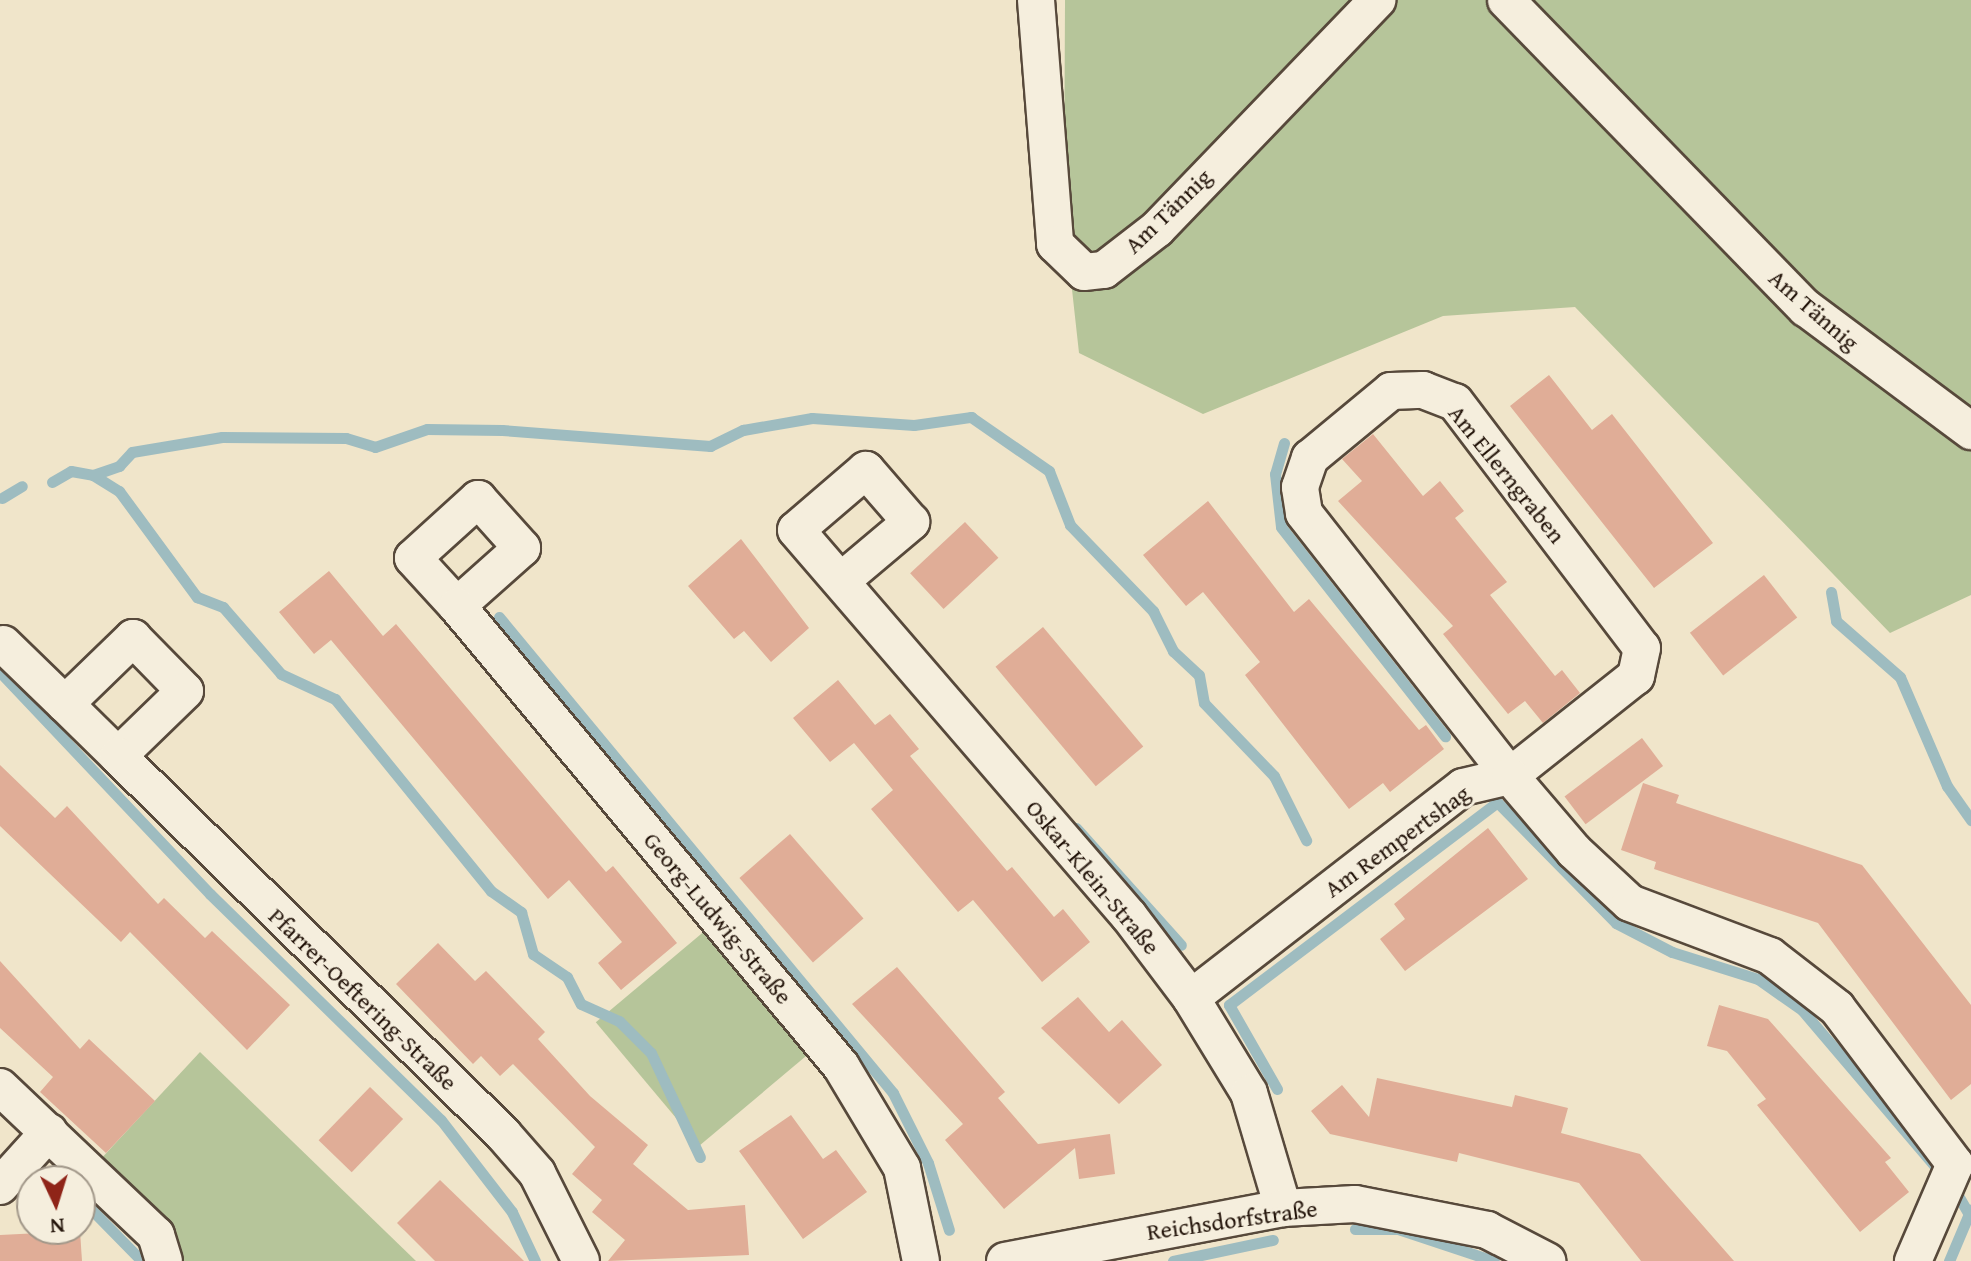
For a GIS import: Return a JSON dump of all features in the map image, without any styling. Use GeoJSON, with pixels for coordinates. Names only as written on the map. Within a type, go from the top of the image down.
{"type":"FeatureCollection","features":[{"type":"Feature","properties":{"kind":"street","name":"Am Tännig"},"geometry":{"type":"LineString","coordinates":[[1036,0],[1055,244],[1084,272],[1104,270],[1157,229],[1377,0]]}},
{"type":"Feature","properties":{"kind":"street","name":"Am Tännig"},"geometry":{"type":"LineString","coordinates":[[1506,0],[1806,308],[1971,431]]}},
{"type":"Feature","properties":{"kind":"street","name":"Am Ellerngraben"},"geometry":{"type":"LineString","coordinates":[[1423,390],[1455,402],[1642,648],[1636,676],[1510,776],[1304,513],[1300,487],[1310,458],[1391,391],[1423,390]]}},
{"type":"Feature","properties":{"kind":"street","name":"Oskar-Klein-Straße"},"geometry":{"type":"LineString","coordinates":[[841,581],[1129,916],[1191,998],[1249,1093],[1283,1208]]}},
{"type":"Feature","properties":{"kind":"street","name":"Georg-Ludwig-Straße"},"geometry":{"type":"LineString","coordinates":[[457,606],[859,1091],[902,1168],[921,1261]]}},
{"type":"Feature","properties":{"kind":"street"},"geometry":{"type":"LineString","coordinates":[[65,704],[133,638],[185,691],[118,756]]}},
{"type":"Feature","properties":{"kind":"street","name":"Pfarrer-Oeftering-Straße"},"geometry":{"type":"LineString","coordinates":[[3,644],[503,1134],[537,1173],[581,1261]]}},
{"type":"Feature","properties":{"kind":"street","name":"Am Rempertshag"},"geometry":{"type":"LineString","coordinates":[[1191,998],[1463,787],[1510,776]]}},
{"type":"Feature","properties":{"kind":"street"},"geometry":{"type":"LineString","coordinates":[[1510,776],[1574,851],[1630,903],[1746,946],[1806,980],[1837,1008],[1963,1157],[1913,1261]]}},
{"type":"Feature","properties":{"kind":"street"},"geometry":{"type":"LineString","coordinates":[[0,1087],[156,1235],[164,1261]]}},
{"type":"Feature","properties":{"kind":"street"},"geometry":{"type":"LineString","coordinates":[[0,1186],[49,1132]]}},
{"type":"Feature","properties":{"kind":"street","name":"Reichsdorfstraße"},"geometry":{"type":"LineString","coordinates":[[1005,1261],[1283,1208],[1417,1211],[1487,1230],[1547,1261]]}},
{"type":"Feature","properties":{"kind":"green space"},"geometry":{"type":"Polygon","coordinates":[[[1065,0],[1971,0],[1971,595],[1890,633],[1575,307],[1443,316],[1203,414],[1079,353],[1064,217],[1065,0]]]}},
{"type":"Feature","properties":{"kind":"green space"},"geometry":{"type":"Polygon","coordinates":[[[713,924],[816,1047],[699,1146],[596,1022],[713,924]]]}},
{"type":"Feature","properties":{"kind":"green space"},"geometry":{"type":"Polygon","coordinates":[[[200,1052],[416,1261],[179,1261],[98,1162],[200,1052]]]}},
{"type":"Feature","properties":{"kind":"building"},"geometry":{"type":"Polygon","coordinates":[[[1549,375],[1592,430],[1612,414],[1713,543],[1654,588],[1510,406],[1549,375]]]}},
{"type":"Feature","properties":{"kind":"building"},"geometry":{"type":"Polygon","coordinates":[[[1373,434],[1423,496],[1440,481],[1464,511],[1455,518],[1507,582],[1490,595],[1555,676],[1562,670],[1580,693],[1543,723],[1525,701],[1508,714],[1443,634],[1453,626],[1338,501],[1362,481],[1342,459],[1373,434]]]}},
{"type":"Feature","properties":{"kind":"building"},"geometry":{"type":"Polygon","coordinates":[[[1208,501],[1294,612],[1309,599],[1419,730],[1426,725],[1444,749],[1390,792],[1383,783],[1349,809],[1245,675],[1260,662],[1203,592],[1186,606],[1143,555],[1208,501]]]}},
{"type":"Feature","properties":{"kind":"building"},"geometry":{"type":"Polygon","coordinates":[[[965,522],[998,558],[944,609],[910,573],[965,522]]]}},
{"type":"Feature","properties":{"kind":"building"},"geometry":{"type":"Polygon","coordinates":[[[741,539],[809,628],[771,662],[744,631],[734,639],[688,586],[741,539]]]}},
{"type":"Feature","properties":{"kind":"building"},"geometry":{"type":"Polygon","coordinates":[[[329,571],[383,636],[396,624],[606,872],[613,866],[677,943],[621,990],[598,963],[622,942],[569,880],[548,899],[331,640],[314,654],[279,612],[329,571]]]}},
{"type":"Feature","properties":{"kind":"building"},"geometry":{"type":"Polygon","coordinates":[[[1764,575],[1797,618],[1723,675],[1690,633],[1764,575]]]}},
{"type":"Feature","properties":{"kind":"building"},"geometry":{"type":"Polygon","coordinates":[[[1043,627],[1143,747],[1096,786],[996,667],[1043,627]]]}},
{"type":"Feature","properties":{"kind":"building"},"geometry":{"type":"Polygon","coordinates":[[[838,680],[875,725],[890,714],[919,749],[910,756],[1007,871],[1012,867],[1054,917],[1063,909],[1090,942],[1042,982],[973,900],[958,912],[871,809],[893,790],[854,743],[830,762],[793,718],[838,680]]]}},
{"type":"Feature","properties":{"kind":"building"},"geometry":{"type":"Polygon","coordinates":[[[1642,738],[1663,766],[1586,824],[1565,796],[1642,738]]]}},
{"type":"Feature","properties":{"kind":"building"},"geometry":{"type":"Polygon","coordinates":[[[0,765],[55,818],[67,806],[158,904],[164,898],[205,938],[212,931],[290,1005],[247,1050],[130,932],[121,942],[0,826],[0,765]]]}},
{"type":"Feature","properties":{"kind":"building"},"geometry":{"type":"Polygon","coordinates":[[[1643,783],[1679,795],[1676,803],[1862,865],[1971,1005],[1971,1084],[1951,1100],[1818,923],[1654,869],[1656,862],[1621,850],[1643,783]]]}},
{"type":"Feature","properties":{"kind":"building"},"geometry":{"type":"Polygon","coordinates":[[[1488,828],[1528,879],[1405,971],[1380,939],[1405,919],[1394,904],[1488,828]]]}},
{"type":"Feature","properties":{"kind":"building"},"geometry":{"type":"Polygon","coordinates":[[[790,834],[863,919],[813,962],[739,878],[790,834]]]}},
{"type":"Feature","properties":{"kind":"building"},"geometry":{"type":"Polygon","coordinates":[[[438,943],[475,981],[486,971],[545,1032],[538,1039],[590,1096],[648,1145],[633,1164],[688,1210],[745,1205],[749,1255],[608,1261],[625,1240],[592,1212],[602,1200],[572,1174],[595,1147],[513,1064],[500,1076],[481,1056],[473,1064],[396,984],[438,943]]]}},
{"type":"Feature","properties":{"kind":"building"},"geometry":{"type":"Polygon","coordinates":[[[0,961],[80,1049],[89,1039],[155,1101],[106,1153],[40,1092],[53,1077],[0,1028],[0,961]]]}},
{"type":"Feature","properties":{"kind":"building"},"geometry":{"type":"Polygon","coordinates":[[[897,967],[1005,1092],[998,1098],[1038,1144],[1110,1134],[1115,1174],[1079,1179],[1075,1148],[1004,1209],[945,1140],[963,1124],[852,1004],[897,967]]]}},
{"type":"Feature","properties":{"kind":"building"},"geometry":{"type":"Polygon","coordinates":[[[1078,997],[1109,1032],[1122,1020],[1162,1065],[1119,1104],[1041,1028],[1078,997]]]}},
{"type":"Feature","properties":{"kind":"building"},"geometry":{"type":"Polygon","coordinates":[[[1719,1005],[1768,1019],[1891,1158],[1885,1162],[1909,1192],[1860,1232],[1757,1105],[1766,1099],[1727,1051],[1707,1046],[1719,1005]]]}},
{"type":"Feature","properties":{"kind":"building"},"geometry":{"type":"Polygon","coordinates":[[[1377,1078],[1512,1107],[1515,1095],[1568,1108],[1561,1133],[1640,1154],[1734,1261],[1641,1261],[1579,1183],[1459,1153],[1457,1162],[1330,1134],[1311,1111],[1342,1085],[1369,1117],[1377,1078]]]}},
{"type":"Feature","properties":{"kind":"building"},"geometry":{"type":"Polygon","coordinates":[[[370,1087],[403,1119],[352,1172],[319,1140],[370,1087]]]}},
{"type":"Feature","properties":{"kind":"building"},"geometry":{"type":"Polygon","coordinates":[[[791,1115],[823,1159],[836,1150],[867,1192],[803,1239],[739,1151],[791,1115]]]}},
{"type":"Feature","properties":{"kind":"building"},"geometry":{"type":"Polygon","coordinates":[[[440,1180],[524,1261],[435,1261],[397,1223],[440,1180]]]}},
{"type":"Feature","properties":{"kind":"building"},"geometry":{"type":"Polygon","coordinates":[[[16,1234],[16,1245],[81,1245],[82,1261],[0,1261],[0,1235],[16,1234]]]}},
{"type":"Feature","properties":{"kind":"waterway"},"geometry":{"type":"LineString","coordinates":[[52,482],[71,471],[93,475],[119,466],[132,452],[222,437],[346,438],[375,447],[427,429],[502,430],[710,446],[743,430],[812,418],[914,425],[971,417],[1049,471],[1070,525],[1153,611],[1173,651],[1199,675],[1204,703],[1274,776],[1306,840]]}},
{"type":"Feature","properties":{"kind":"waterway"},"geometry":{"type":"LineString","coordinates":[[1284,443],[1275,474],[1281,527],[1445,736]]}},
{"type":"Feature","properties":{"kind":"waterway"},"geometry":{"type":"LineString","coordinates":[[93,475],[119,491],[197,597],[223,607],[281,674],[335,699],[491,891],[521,912],[533,954],[567,977],[581,1004],[619,1021],[651,1053],[700,1157]]}},
{"type":"Feature","properties":{"kind":"waterway"},"geometry":{"type":"LineString","coordinates":[[2,498],[22,486]]}},
{"type":"Feature","properties":{"kind":"waterway"},"geometry":{"type":"LineString","coordinates":[[1831,592],[1836,621],[1900,677],[1947,786],[1971,820]]}},
{"type":"Feature","properties":{"kind":"waterway"},"geometry":{"type":"LineString","coordinates":[[499,617],[893,1093],[928,1163],[949,1230]]}},
{"type":"Feature","properties":{"kind":"waterway"},"geometry":{"type":"LineString","coordinates":[[0,672],[210,894],[441,1120],[512,1212],[535,1261]]}},
{"type":"Feature","properties":{"kind":"waterway"},"geometry":{"type":"LineString","coordinates":[[1277,1089],[1229,1005],[1497,802],[1616,923],[1672,952],[1758,979],[1802,1010],[1938,1170]]}},
{"type":"Feature","properties":{"kind":"waterway"},"geometry":{"type":"LineString","coordinates":[[1076,828],[1181,945]]}},
{"type":"Feature","properties":{"kind":"waterway"},"geometry":{"type":"LineString","coordinates":[[1952,1185],[1968,1213]]}},
{"type":"Feature","properties":{"kind":"waterway"},"geometry":{"type":"LineString","coordinates":[[1949,1261],[1971,1209]]}},
{"type":"Feature","properties":{"kind":"waterway"},"geometry":{"type":"LineString","coordinates":[[96,1214],[142,1261]]}},
{"type":"Feature","properties":{"kind":"waterway"},"geometry":{"type":"LineString","coordinates":[[1355,1229],[1398,1229],[1494,1261]]}},
{"type":"Feature","properties":{"kind":"waterway"},"geometry":{"type":"LineString","coordinates":[[1173,1261],[1273,1240]]}}]}
